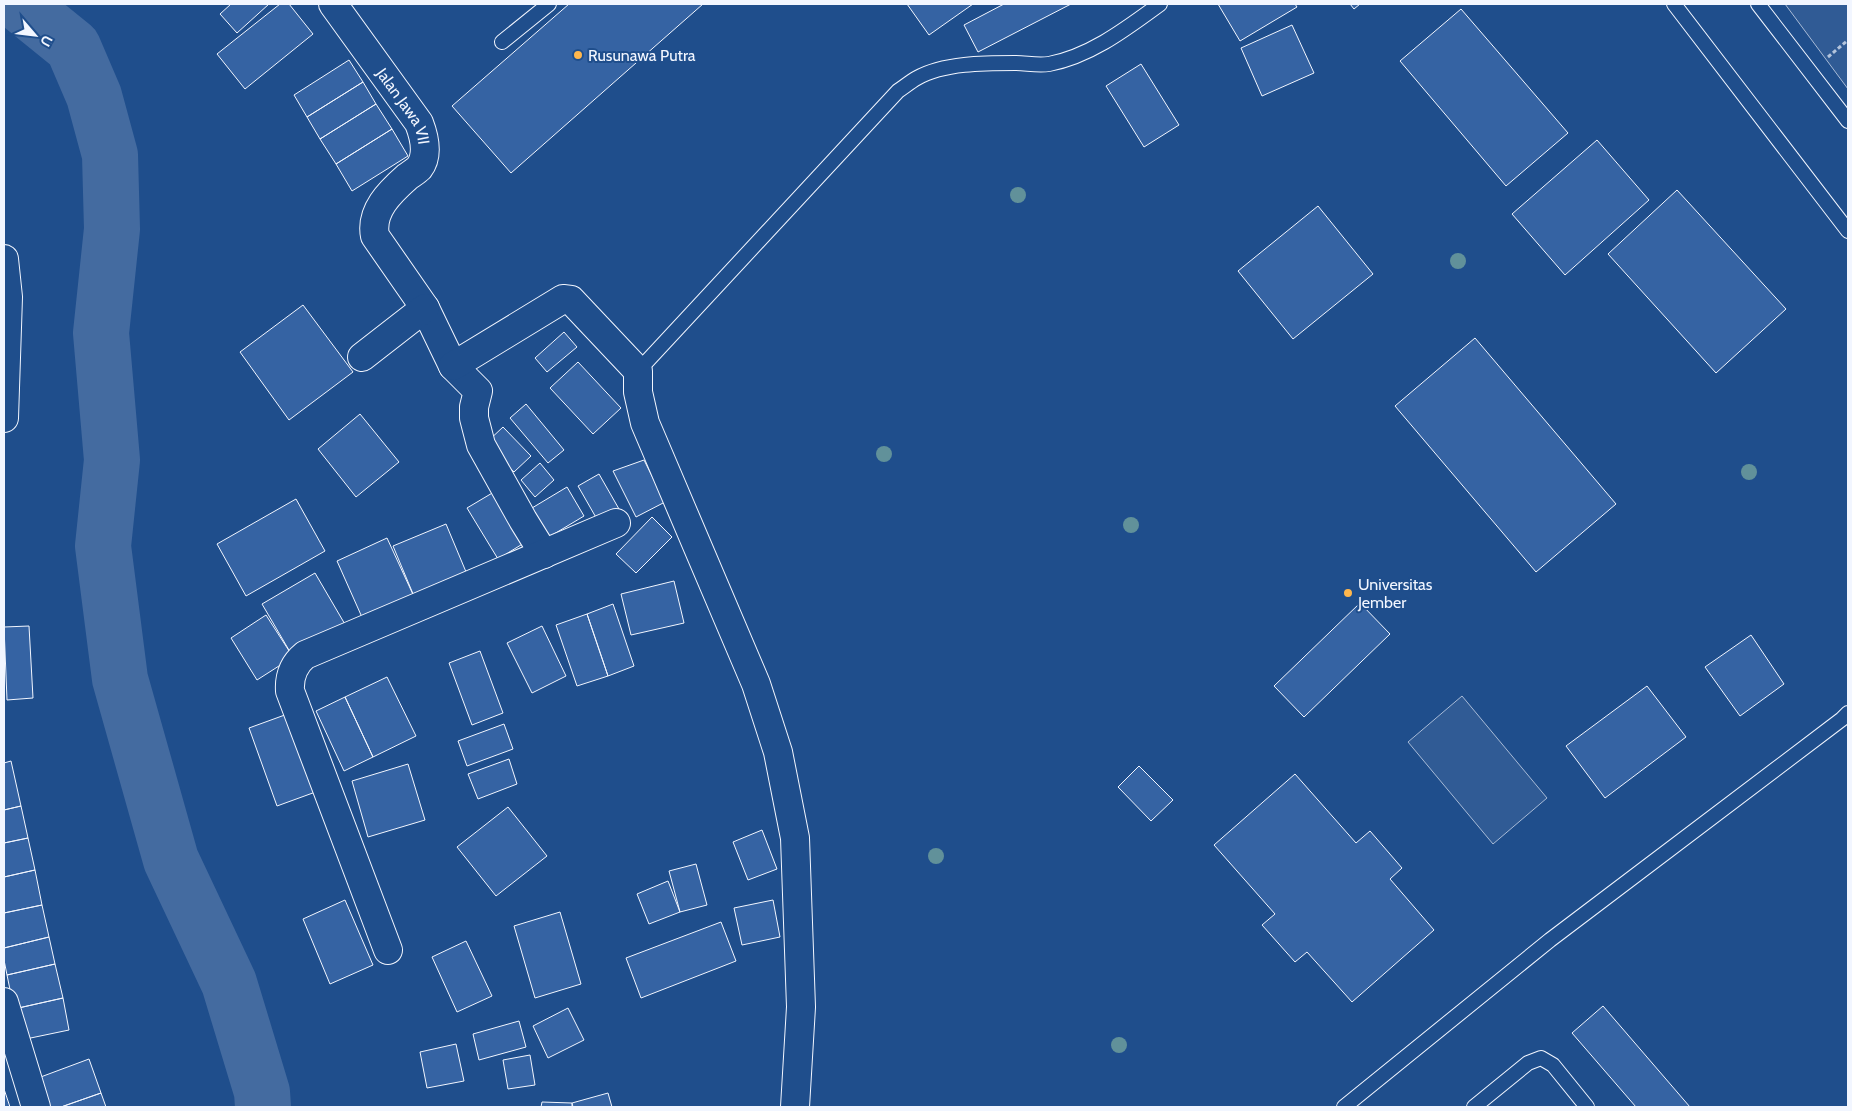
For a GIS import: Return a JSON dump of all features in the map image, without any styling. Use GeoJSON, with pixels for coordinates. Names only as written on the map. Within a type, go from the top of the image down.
{"type":"FeatureCollection","features":[{"type":"Feature","properties":{"kind":"street","name":"Jalan Jawa VII"},"geometry":{"type":"LineString","coordinates":[[333,4],[419,123],[425,144],[420,167],[393,191],[376,215],[375,236],[425,308],[453,366],[478,391],[474,407],[474,418],[481,445],[544,554]]}},
{"type":"Feature","properties":{"kind":"street"},"geometry":{"type":"LineString","coordinates":[[4,259],[8,297],[4,351],[4,418]]}},
{"type":"Feature","properties":{"kind":"street"},"geometry":{"type":"LineString","coordinates":[[453,366],[562,299],[571,300],[638,371],[638,392],[645,423],[756,684],[778,752],[795,838],[801,1007],[795,1107]]}},
{"type":"Feature","properties":{"kind":"street"},"geometry":{"type":"LineString","coordinates":[[362,357],[425,308]]}},
{"type":"Feature","properties":{"kind":"street"},"geometry":{"type":"LineString","coordinates":[[388,950],[290,691],[292,672],[297,662],[305,655],[616,523]]}},
{"type":"Feature","properties":{"kind":"street"},"geometry":{"type":"LineString","coordinates":[[4,1002],[36,1107]]}},
{"type":"Feature","properties":{"kind":"lane"},"geometry":{"type":"LineString","coordinates":[[502,42],[549,4]]}},
{"type":"Feature","properties":{"kind":"lane"},"geometry":{"type":"LineString","coordinates":[[638,371],[898,91],[918,77],[949,67],[981,63],[1047,64],[1068,59],[1089,50],[1124,30],[1160,4]]}},
{"type":"Feature","properties":{"kind":"lane"},"geometry":{"type":"LineString","coordinates":[[1674,4],[1848,231]]}},
{"type":"Feature","properties":{"kind":"lane"},"geometry":{"type":"LineString","coordinates":[[1758,4],[1848,122]]}},
{"type":"Feature","properties":{"kind":"lane"},"geometry":{"type":"LineString","coordinates":[[1344,1107],[1550,940],[1848,713]]}},
{"type":"Feature","properties":{"kind":"lane"},"geometry":{"type":"LineString","coordinates":[[1474,1107],[1528,1063],[1542,1058],[1553,1064],[1587,1107]]}},
{"type":"Feature","properties":{"kind":"shaded area"},"geometry":{"type":"Polygon","coordinates":[[[1785,4],[1848,4],[1848,89],[1785,4]]]}},
{"type":"Feature","properties":{"kind":"shaded area"},"geometry":{"type":"Polygon","coordinates":[[[1462,696],[1547,798],[1493,844],[1408,742],[1462,696]]]}},
{"type":"Feature","properties":{"kind":"building"},"geometry":{"type":"Polygon","coordinates":[[[231,4],[269,4],[237,33],[220,14],[231,4]]]}},
{"type":"Feature","properties":{"kind":"building"},"geometry":{"type":"Polygon","coordinates":[[[280,4],[289,4],[313,34],[245,89],[217,54],[280,4]]]}},
{"type":"Feature","properties":{"kind":"building","name":"Rusunawa Putra"},"geometry":{"type":"Polygon","coordinates":[[[569,4],[703,4],[511,173],[452,106],[569,4]]]}},
{"type":"Feature","properties":{"kind":"building"},"geometry":{"type":"Polygon","coordinates":[[[907,4],[973,4],[929,35],[907,4]]]}},
{"type":"Feature","properties":{"kind":"building"},"geometry":{"type":"Polygon","coordinates":[[[1004,4],[1071,4],[978,52],[964,25],[1004,4]]]}},
{"type":"Feature","properties":{"kind":"building"},"geometry":{"type":"Polygon","coordinates":[[[1218,4],[1295,4],[1297,7],[1240,41],[1218,4]]]}},
{"type":"Feature","properties":{"kind":"building"},"geometry":{"type":"Polygon","coordinates":[[[1350,4],[1360,4],[1354,9],[1350,4]]]}},
{"type":"Feature","properties":{"kind":"building"},"geometry":{"type":"Polygon","coordinates":[[[1461,9],[1568,133],[1506,186],[1400,61],[1461,9]]]}},
{"type":"Feature","properties":{"kind":"building"},"geometry":{"type":"Polygon","coordinates":[[[1292,25],[1314,73],[1262,96],[1241,48],[1292,25]]]}},
{"type":"Feature","properties":{"kind":"building"},"geometry":{"type":"Polygon","coordinates":[[[349,60],[363,82],[307,117],[294,95],[349,60]]]}},
{"type":"Feature","properties":{"kind":"building"},"geometry":{"type":"Polygon","coordinates":[[[1141,64],[1179,125],[1144,147],[1106,86],[1141,64]]]}},
{"type":"Feature","properties":{"kind":"building"},"geometry":{"type":"Polygon","coordinates":[[[363,82],[376,104],[320,139],[307,117],[363,82]]]}},
{"type":"Feature","properties":{"kind":"building"},"geometry":{"type":"Polygon","coordinates":[[[376,104],[392,129],[336,164],[320,139],[376,104]]]}},
{"type":"Feature","properties":{"kind":"building"},"geometry":{"type":"Polygon","coordinates":[[[392,129],[408,156],[352,191],[336,164],[392,129]]]}},
{"type":"Feature","properties":{"kind":"building"},"geometry":{"type":"Polygon","coordinates":[[[1597,140],[1649,200],[1565,275],[1512,214],[1597,140]]]}},
{"type":"Feature","properties":{"kind":"building"},"geometry":{"type":"Polygon","coordinates":[[[1677,190],[1786,309],[1716,373],[1608,254],[1677,190]]]}},
{"type":"Feature","properties":{"kind":"building"},"geometry":{"type":"Polygon","coordinates":[[[1318,206],[1373,274],[1293,339],[1238,271],[1318,206]]]}},
{"type":"Feature","properties":{"kind":"building"},"geometry":{"type":"Polygon","coordinates":[[[303,305],[353,372],[289,420],[240,352],[303,305]]]}},
{"type":"Feature","properties":{"kind":"building"},"geometry":{"type":"Polygon","coordinates":[[[564,332],[577,347],[547,372],[535,358],[564,332]]]}},
{"type":"Feature","properties":{"kind":"building"},"geometry":{"type":"Polygon","coordinates":[[[1475,338],[1616,504],[1536,572],[1395,406],[1475,338]]]}},
{"type":"Feature","properties":{"kind":"building"},"geometry":{"type":"Polygon","coordinates":[[[578,362],[621,408],[593,434],[550,388],[578,362]]]}},
{"type":"Feature","properties":{"kind":"building"},"geometry":{"type":"Polygon","coordinates":[[[526,404],[564,450],[548,463],[510,418],[526,404]]]}},
{"type":"Feature","properties":{"kind":"building"},"geometry":{"type":"Polygon","coordinates":[[[360,414],[399,462],[356,497],[318,449],[360,414]]]}},
{"type":"Feature","properties":{"kind":"building"},"geometry":{"type":"Polygon","coordinates":[[[503,427],[531,456],[514,472],[486,443],[503,427]]]}},
{"type":"Feature","properties":{"kind":"building"},"geometry":{"type":"Polygon","coordinates":[[[644,460],[665,502],[636,517],[613,471],[644,460]]]}},
{"type":"Feature","properties":{"kind":"building"},"geometry":{"type":"Polygon","coordinates":[[[540,463],[554,480],[535,497],[521,480],[540,463]]]}},
{"type":"Feature","properties":{"kind":"building"},"geometry":{"type":"Polygon","coordinates":[[[599,474],[619,509],[598,521],[578,486],[599,474]]]}},
{"type":"Feature","properties":{"kind":"building"},"geometry":{"type":"Polygon","coordinates":[[[567,487],[584,516],[549,537],[532,508],[567,487]]]}},
{"type":"Feature","properties":{"kind":"building"},"geometry":{"type":"Polygon","coordinates":[[[499,489],[529,540],[498,559],[467,508],[499,489]]]}},
{"type":"Feature","properties":{"kind":"building"},"geometry":{"type":"Polygon","coordinates":[[[296,499],[325,551],[246,596],[217,544],[296,499]]]}},
{"type":"Feature","properties":{"kind":"building"},"geometry":{"type":"Polygon","coordinates":[[[652,517],[672,537],[636,573],[616,554],[652,517]]]}},
{"type":"Feature","properties":{"kind":"building"},"geometry":{"type":"Polygon","coordinates":[[[446,524],[469,579],[416,601],[393,546],[446,524]]]}},
{"type":"Feature","properties":{"kind":"building"},"geometry":{"type":"Polygon","coordinates":[[[387,538],[416,601],[365,624],[337,561],[387,538]]]}},
{"type":"Feature","properties":{"kind":"building"},"geometry":{"type":"Polygon","coordinates":[[[315,573],[346,626],[293,657],[262,604],[315,573]]]}},
{"type":"Feature","properties":{"kind":"building"},"geometry":{"type":"Polygon","coordinates":[[[674,581],[684,623],[631,635],[621,594],[674,581]]]}},
{"type":"Feature","properties":{"kind":"building"},"geometry":{"type":"Polygon","coordinates":[[[1360,603],[1390,634],[1304,717],[1274,686],[1360,603]]]}},
{"type":"Feature","properties":{"kind":"building"},"geometry":{"type":"Polygon","coordinates":[[[613,604],[634,666],[608,676],[587,614],[613,604]]]}},
{"type":"Feature","properties":{"kind":"building"},"geometry":{"type":"Polygon","coordinates":[[[587,614],[608,676],[577,686],[556,625],[587,614]]]}},
{"type":"Feature","properties":{"kind":"building"},"geometry":{"type":"Polygon","coordinates":[[[266,615],[293,657],[257,680],[231,638],[266,615]]]}},
{"type":"Feature","properties":{"kind":"building"},"geometry":{"type":"Polygon","coordinates":[[[29,626],[33,698],[7,700],[4,627],[29,626]]]}},
{"type":"Feature","properties":{"kind":"building"},"geometry":{"type":"Polygon","coordinates":[[[542,626],[566,676],[532,693],[507,643],[542,626]]]}},
{"type":"Feature","properties":{"kind":"building"},"geometry":{"type":"Polygon","coordinates":[[[1751,635],[1784,684],[1740,716],[1705,667],[1751,635]]]}},
{"type":"Feature","properties":{"kind":"building"},"geometry":{"type":"Polygon","coordinates":[[[480,651],[503,713],[472,725],[449,663],[480,651]]]}},
{"type":"Feature","properties":{"kind":"building"},"geometry":{"type":"Polygon","coordinates":[[[387,677],[416,736],[373,757],[345,697],[387,677]]]}},
{"type":"Feature","properties":{"kind":"building"},"geometry":{"type":"Polygon","coordinates":[[[1647,686],[1686,737],[1605,798],[1566,746],[1647,686]]]}},
{"type":"Feature","properties":{"kind":"building"},"geometry":{"type":"Polygon","coordinates":[[[345,697],[373,757],[344,771],[316,711],[345,697]]]}},
{"type":"Feature","properties":{"kind":"building"},"geometry":{"type":"Polygon","coordinates":[[[293,712],[321,790],[277,806],[249,728],[293,712]]]}},
{"type":"Feature","properties":{"kind":"building"},"geometry":{"type":"Polygon","coordinates":[[[504,724],[513,749],[467,766],[458,741],[504,724]]]}},
{"type":"Feature","properties":{"kind":"building"},"geometry":{"type":"Polygon","coordinates":[[[509,759],[517,784],[478,799],[468,774],[509,759]]]}},
{"type":"Feature","properties":{"kind":"building"},"geometry":{"type":"Polygon","coordinates":[[[11,761],[21,806],[4,810],[4,763],[11,761]]]}},
{"type":"Feature","properties":{"kind":"building"},"geometry":{"type":"Polygon","coordinates":[[[408,764],[425,820],[368,837],[352,781],[408,764]]]}},
{"type":"Feature","properties":{"kind":"building"},"geometry":{"type":"Polygon","coordinates":[[[1139,766],[1173,800],[1151,821],[1118,787],[1139,766]]]}},
{"type":"Feature","properties":{"kind":"building"},"geometry":{"type":"Polygon","coordinates":[[[1295,774],[1356,843],[1370,831],[1402,868],[1390,879],[1434,930],[1352,1002],[1307,952],[1295,962],[1262,925],[1275,914],[1214,845],[1295,774]]]}},
{"type":"Feature","properties":{"kind":"building"},"geometry":{"type":"Polygon","coordinates":[[[21,806],[28,838],[4,843],[4,810],[21,806]]]}},
{"type":"Feature","properties":{"kind":"building"},"geometry":{"type":"Polygon","coordinates":[[[508,807],[547,856],[496,896],[457,847],[508,807]]]}},
{"type":"Feature","properties":{"kind":"building"},"geometry":{"type":"Polygon","coordinates":[[[762,830],[777,869],[748,880],[733,842],[762,830]]]}},
{"type":"Feature","properties":{"kind":"building"},"geometry":{"type":"Polygon","coordinates":[[[28,838],[35,870],[4,877],[4,843],[28,838]]]}},
{"type":"Feature","properties":{"kind":"building"},"geometry":{"type":"Polygon","coordinates":[[[696,864],[707,905],[680,912],[669,871],[696,864]]]}},
{"type":"Feature","properties":{"kind":"building"},"geometry":{"type":"Polygon","coordinates":[[[35,870],[42,905],[4,913],[4,877],[35,870]]]}},
{"type":"Feature","properties":{"kind":"building"},"geometry":{"type":"Polygon","coordinates":[[[668,881],[680,912],[649,924],[637,894],[668,881]]]}},
{"type":"Feature","properties":{"kind":"building"},"geometry":{"type":"Polygon","coordinates":[[[345,900],[373,965],[330,984],[303,919],[345,900]]]}},
{"type":"Feature","properties":{"kind":"building"},"geometry":{"type":"Polygon","coordinates":[[[773,900],[780,937],[742,945],[734,908],[773,900]]]}},
{"type":"Feature","properties":{"kind":"building"},"geometry":{"type":"Polygon","coordinates":[[[42,905],[49,937],[4,948],[4,913],[42,905]]]}},
{"type":"Feature","properties":{"kind":"building"},"geometry":{"type":"Polygon","coordinates":[[[560,912],[581,984],[535,998],[514,926],[560,912]]]}},
{"type":"Feature","properties":{"kind":"building"},"geometry":{"type":"Polygon","coordinates":[[[721,922],[736,961],[641,998],[626,958],[721,922]]]}},
{"type":"Feature","properties":{"kind":"building"},"geometry":{"type":"Polygon","coordinates":[[[49,937],[55,964],[7,975],[4,948],[49,937]]]}},
{"type":"Feature","properties":{"kind":"building"},"geometry":{"type":"Polygon","coordinates":[[[466,941],[492,996],[457,1012],[432,957],[466,941]]]}},
{"type":"Feature","properties":{"kind":"building"},"geometry":{"type":"Polygon","coordinates":[[[55,964],[63,998],[14,1009],[7,975],[55,964]]]}},
{"type":"Feature","properties":{"kind":"building"},"geometry":{"type":"Polygon","coordinates":[[[63,998],[69,1030],[21,1040],[14,1009],[63,998]]]}},
{"type":"Feature","properties":{"kind":"building"},"geometry":{"type":"Polygon","coordinates":[[[1603,1006],[1690,1107],[1636,1107],[1572,1033],[1603,1006]]]}},
{"type":"Feature","properties":{"kind":"building"},"geometry":{"type":"Polygon","coordinates":[[[568,1008],[584,1040],[548,1058],[533,1026],[568,1008]]]}},
{"type":"Feature","properties":{"kind":"building"},"geometry":{"type":"Polygon","coordinates":[[[519,1021],[526,1047],[479,1060],[473,1034],[519,1021]]]}},
{"type":"Feature","properties":{"kind":"building"},"geometry":{"type":"Polygon","coordinates":[[[456,1044],[464,1081],[427,1088],[420,1052],[456,1044]]]}},
{"type":"Feature","properties":{"kind":"building"},"geometry":{"type":"Polygon","coordinates":[[[530,1055],[535,1085],[508,1089],[503,1060],[530,1055]]]}},
{"type":"Feature","properties":{"kind":"building"},"geometry":{"type":"Polygon","coordinates":[[[89,1059],[101,1093],[61,1107],[49,1107],[38,1078],[89,1059]]]}},
{"type":"Feature","properties":{"kind":"building"},"geometry":{"type":"Polygon","coordinates":[[[4,1089],[10,1107],[4,1107],[4,1089]]]}},
{"type":"Feature","properties":{"kind":"building"},"geometry":{"type":"Polygon","coordinates":[[[101,1093],[106,1107],[61,1107],[101,1093]]]}},
{"type":"Feature","properties":{"kind":"building"},"geometry":{"type":"Polygon","coordinates":[[[608,1093],[612,1107],[573,1107],[572,1103],[608,1093]]]}},
{"type":"Feature","properties":{"kind":"building"},"geometry":{"type":"Polygon","coordinates":[[[542,1102],[572,1103],[572,1107],[541,1107],[542,1102]]]}},
{"type":"Feature","properties":{"kind":"waterway"},"geometry":{"type":"LineString","coordinates":[[20,4],[73,47],[94,96],[110,155],[112,229],[101,333],[112,460],[103,546],[120,679],[171,860],[229,983],[262,1092],[263,1107]]}},
{"type":"Feature","properties":{"kind":"place","name":"Rusunawa Putra"},"geometry":{"type":"Point","coordinates":[578,55]}},
{"type":"Feature","properties":{"kind":"place","name":"Universitas Jember"},"geometry":{"type":"Point","coordinates":[1348,593]}}]}
